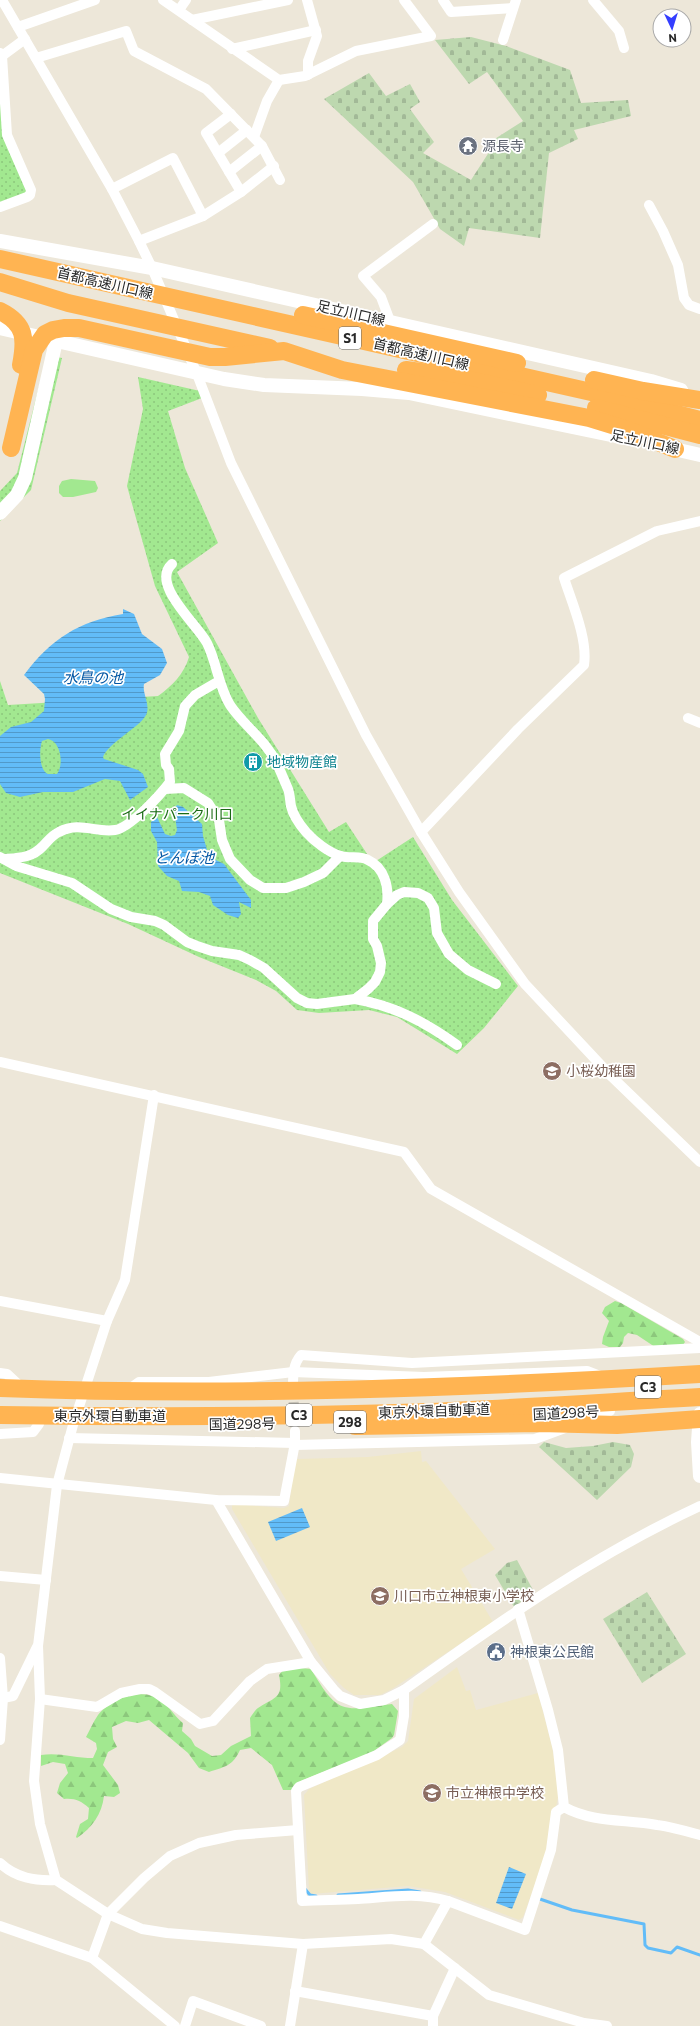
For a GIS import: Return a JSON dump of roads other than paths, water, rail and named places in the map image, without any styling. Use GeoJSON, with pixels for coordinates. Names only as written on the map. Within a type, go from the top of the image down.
{"type":"FeatureCollection","features":[{"type":"Feature","properties":{"kind":"highway"},"geometry":{"type":"LineString","coordinates":[[0,259],[145,282],[366,328],[643,391],[700,400]]}},
{"type":"Feature","properties":{"kind":"highway","name":"首都高速川口線"},"geometry":{"type":"LineString","coordinates":[[0,259],[600,394],[700,420]]}},
{"type":"Feature","properties":{"kind":"highway","name":"首都高速川口線"},"geometry":{"type":"LineString","coordinates":[[0,282],[68,303],[284,351],[456,377],[595,408],[700,434]]}},
{"type":"Feature","properties":{"kind":"highway"},"geometry":{"type":"LineString","coordinates":[[0,311],[19,324],[22,331],[24,348],[7,429],[6,447],[34,350],[45,334],[53,330],[79,328],[210,357],[225,358],[284,351],[342,370],[589,418],[628,430],[675,449]]}},
{"type":"Feature","properties":{"kind":"highway"},"geometry":{"type":"LineString","coordinates":[[0,1388],[84,1391],[296,1390],[609,1380],[700,1374]]}},
{"type":"Feature","properties":{"kind":"highway","name":"東京外環自動車道"},"geometry":{"type":"LineString","coordinates":[[0,1397],[110,1400],[307,1399],[660,1386],[700,1382]]}},
{"type":"Feature","properties":{"kind":"highway","name":"東京外環自動車道"},"geometry":{"type":"LineString","coordinates":[[0,1415],[198,1417],[428,1412],[700,1396]]}},
{"type":"Feature","properties":{"kind":"highway","name":"国道298号"},"geometry":{"type":"LineString","coordinates":[[0,1423],[39,1424],[71,1431],[462,1419],[610,1411],[698,1416]]}},
{"type":"Feature","properties":{"kind":"highway"},"geometry":{"type":"LineString","coordinates":[[198,1417],[347,1426],[540,1423],[617,1425],[698,1416]]}},
{"type":"Feature","properties":{"kind":"main road","name":"足立川口線"},"geometry":{"type":"LineString","coordinates":[[0,241],[152,268],[651,381],[700,396]]}},
{"type":"Feature","properties":{"kind":"main road","name":"足立川口線"},"geometry":{"type":"LineString","coordinates":[[0,328],[197,374],[264,385],[362,389],[409,394],[461,403],[700,455]]}},
{"type":"Feature","properties":{"kind":"main road"},"geometry":{"type":"LineString","coordinates":[[0,513],[17,495],[25,478],[56,341]]}},
{"type":"Feature","properties":{"kind":"main road"},"geometry":{"type":"LineString","coordinates":[[698,1416],[700,1476]]}},
{"type":"Feature","properties":{"kind":"street"},"geometry":{"type":"LineString","coordinates":[[2,0],[112,189],[139,241],[197,374],[231,463],[366,735],[421,832],[458,892],[525,984],[612,1077],[700,1162]]}},
{"type":"Feature","properties":{"kind":"street"},"geometry":{"type":"LineString","coordinates":[[18,27],[95,0]]}},
{"type":"Feature","properties":{"kind":"street"},"geometry":{"type":"LineString","coordinates":[[163,0],[279,80],[308,75],[356,51],[431,36],[404,0]]}},
{"type":"Feature","properties":{"kind":"street"},"geometry":{"type":"LineString","coordinates":[[179,10],[186,0]]}},
{"type":"Feature","properties":{"kind":"street"},"geometry":{"type":"LineString","coordinates":[[192,20],[288,0]]}},
{"type":"Feature","properties":{"kind":"street"},"geometry":{"type":"LineString","coordinates":[[307,0],[317,36],[308,61],[308,75]]}},
{"type":"Feature","properties":{"kind":"street"},"geometry":{"type":"LineString","coordinates":[[443,0],[451,12],[515,4],[503,40]]}},
{"type":"Feature","properties":{"kind":"street"},"geometry":{"type":"LineString","coordinates":[[593,0],[619,31],[624,48]]}},
{"type":"Feature","properties":{"kind":"street"},"geometry":{"type":"LineString","coordinates":[[232,49],[316,30]]}},
{"type":"Feature","properties":{"kind":"street"},"geometry":{"type":"LineString","coordinates":[[36,58],[126,31],[134,51],[206,89],[251,133],[262,146],[274,166],[280,180]]}},
{"type":"Feature","properties":{"kind":"street"},"geometry":{"type":"LineString","coordinates":[[0,207],[27,197],[30,195],[31,190],[7,135],[1,55],[25,39]]}},
{"type":"Feature","properties":{"kind":"street"},"geometry":{"type":"LineString","coordinates":[[218,153],[251,133],[279,80]]}},
{"type":"Feature","properties":{"kind":"street"},"geometry":{"type":"LineString","coordinates":[[231,114],[206,133],[241,192]]}},
{"type":"Feature","properties":{"kind":"street"},"geometry":{"type":"LineString","coordinates":[[229,172],[262,146]]}},
{"type":"Feature","properties":{"kind":"street"},"geometry":{"type":"LineString","coordinates":[[112,189],[173,158],[203,216]]}},
{"type":"Feature","properties":{"kind":"street"},"geometry":{"type":"LineString","coordinates":[[139,241],[203,216],[241,192],[274,166]]}},
{"type":"Feature","properties":{"kind":"street"},"geometry":{"type":"LineString","coordinates":[[649,205],[678,265],[684,298],[689,305],[700,309]]}},
{"type":"Feature","properties":{"kind":"street"},"geometry":{"type":"LineString","coordinates":[[390,321],[381,297],[363,276],[433,224]]}},
{"type":"Feature","properties":{"kind":"street"},"geometry":{"type":"LineString","coordinates":[[421,832],[513,734],[584,665],[585,657],[583,641],[564,578],[657,531],[700,520]]}},
{"type":"Feature","properties":{"kind":"street"},"geometry":{"type":"LineString","coordinates":[[172,564],[166,573],[167,585],[174,600],[202,633],[211,650],[219,681],[238,716],[262,741],[272,754],[288,790],[292,808],[299,823],[314,840],[340,856],[368,860],[376,866],[387,884],[387,904]]}},
{"type":"Feature","properties":{"kind":"street"},"geometry":{"type":"LineString","coordinates":[[2,858],[23,858],[29,856],[43,846],[58,832],[70,827],[78,826],[116,830],[124,827],[165,789],[170,782],[169,769],[166,765],[166,754],[179,731],[185,706],[195,695],[219,681]]}},
{"type":"Feature","properties":{"kind":"street"},"geometry":{"type":"LineString","coordinates":[[688,718],[700,723]]}},
{"type":"Feature","properties":{"kind":"street"},"geometry":{"type":"LineString","coordinates":[[165,789],[184,788],[208,803],[219,820],[222,840],[230,859],[250,880],[263,888],[286,888],[304,882],[322,873],[340,856]]}},
{"type":"Feature","properties":{"kind":"street"},"geometry":{"type":"LineString","coordinates":[[2,858],[16,866],[72,883],[111,909],[131,917],[155,921],[164,925],[187,942],[212,951],[239,955],[250,960],[264,968],[297,998],[307,1003],[317,1004],[355,999],[401,1011],[435,1030],[457,1045]]}},
{"type":"Feature","properties":{"kind":"street"},"geometry":{"type":"LineString","coordinates":[[355,999],[375,982],[380,972],[381,963],[377,946],[373,939],[373,921],[387,904],[397,895],[404,892],[418,893],[428,898],[434,908],[437,933],[448,954],[468,970],[496,984]]}},
{"type":"Feature","properties":{"kind":"street"},"geometry":{"type":"LineString","coordinates":[[0,1062],[154,1095],[404,1152],[431,1189],[700,1342]]}},
{"type":"Feature","properties":{"kind":"street"},"geometry":{"type":"LineString","coordinates":[[56,1880],[40,1824],[34,1780],[40,1700],[38,1646],[57,1485],[71,1431],[107,1320],[125,1280],[154,1095]]}},
{"type":"Feature","properties":{"kind":"street"},"geometry":{"type":"LineString","coordinates":[[0,1301],[107,1320]]}},
{"type":"Feature","properties":{"kind":"street"},"geometry":{"type":"LineString","coordinates":[[293,1387],[293,1372],[297,1359],[301,1355],[412,1363],[700,1348]]}},
{"type":"Feature","properties":{"kind":"street"},"geometry":{"type":"LineString","coordinates":[[127,1391],[139,1382],[209,1382],[293,1372],[424,1377],[587,1371],[609,1380]]}},
{"type":"Feature","properties":{"kind":"street"},"geometry":{"type":"LineString","coordinates":[[0,1373],[7,1374],[23,1389]]}},
{"type":"Feature","properties":{"kind":"street"},"geometry":{"type":"LineString","coordinates":[[71,1431],[295,1444],[535,1439],[610,1411]]}},
{"type":"Feature","properties":{"kind":"street"},"geometry":{"type":"LineString","coordinates":[[0,1434],[33,1432],[39,1424]]}},
{"type":"Feature","properties":{"kind":"street"},"geometry":{"type":"LineString","coordinates":[[0,1478],[216,1500],[284,1501],[295,1444],[295,1431]]}},
{"type":"Feature","properties":{"kind":"street"},"geometry":{"type":"LineString","coordinates":[[216,1500],[312,1662],[340,1696],[360,1704],[384,1700],[404,1690],[518,1609],[584,1567],[654,1527],[700,1506]]}},
{"type":"Feature","properties":{"kind":"street"},"geometry":{"type":"LineString","coordinates":[[0,1576],[46,1580]]}},
{"type":"Feature","properties":{"kind":"street"},"geometry":{"type":"LineString","coordinates":[[518,1609],[548,1710],[558,1750],[564,1807]]}},
{"type":"Feature","properties":{"kind":"street"},"geometry":{"type":"LineString","coordinates":[[3,1698],[13,1696],[38,1646]]}},
{"type":"Feature","properties":{"kind":"street"},"geometry":{"type":"LineString","coordinates":[[0,1658],[3,1698],[0,1740]]}},
{"type":"Feature","properties":{"kind":"street"},"geometry":{"type":"LineString","coordinates":[[40,1700],[97,1707],[121,1693],[149,1689],[200,1724],[207,1724],[213,1722],[250,1681],[267,1669],[312,1662]]}},
{"type":"Feature","properties":{"kind":"street"},"geometry":{"type":"LineString","coordinates":[[404,1690],[404,1716],[400,1740],[377,1755],[300,1787],[296,1791],[302,1901],[359,1899],[407,1895],[436,1898],[525,1930],[551,1850],[556,1812],[564,1807]]}},
{"type":"Feature","properties":{"kind":"street"},"geometry":{"type":"LineString","coordinates":[[564,1807],[577,1814],[604,1821],[623,1820],[658,1825],[700,1835]]}},
{"type":"Feature","properties":{"kind":"street"},"geometry":{"type":"LineString","coordinates":[[92,1958],[108,1914],[144,1878],[170,1856],[199,1843],[236,1835],[298,1830]]}},
{"type":"Feature","properties":{"kind":"street"},"geometry":{"type":"LineString","coordinates":[[0,1863],[10,1872],[40,1881],[56,1880],[108,1914],[142,1929],[167,1933],[303,1944],[391,1939],[424,1944],[489,1995],[584,2024],[607,2026]]}},
{"type":"Feature","properties":{"kind":"street"},"geometry":{"type":"LineString","coordinates":[[424,1944],[448,1902]]}},
{"type":"Feature","properties":{"kind":"street"},"geometry":{"type":"LineString","coordinates":[[0,1926],[92,1958],[175,2026]]}},
{"type":"Feature","properties":{"kind":"street"},"geometry":{"type":"LineString","coordinates":[[290,2026],[303,1944]]}},
{"type":"Feature","properties":{"kind":"street"},"geometry":{"type":"LineString","coordinates":[[295,1991],[433,2021],[455,1968]]}},
{"type":"Feature","properties":{"kind":"street"},"geometry":{"type":"LineString","coordinates":[[185,2026],[193,2001],[261,2026]]}},
{"type":"Feature","properties":{"kind":"water","name":"水鳥の池"},"geometry":{"type":"Polygon","coordinates":[[[123,609],[134,614],[142,634],[162,649],[167,663],[160,675],[144,684],[144,692],[148,707],[143,720],[111,746],[103,757],[104,759],[138,770],[143,774],[148,787],[130,800],[120,781],[105,779],[73,792],[43,792],[20,797],[6,793],[0,784],[0,736],[11,727],[31,722],[44,711],[44,694],[24,675],[45,651],[67,634],[93,621],[123,614],[123,609]],[[48,739],[42,741],[40,759],[45,772],[48,774],[57,774],[61,759],[56,744],[48,739]]]}},
{"type":"Feature","properties":{"kind":"water","name":"とんぼ池"},"geometry":{"type":"Polygon","coordinates":[[[177,805],[183,807],[202,824],[203,836],[208,853],[212,858],[224,864],[251,900],[251,908],[239,902],[241,914],[238,918],[228,915],[213,905],[210,896],[199,892],[182,891],[179,881],[167,876],[158,866],[157,842],[151,831],[151,822],[157,817],[165,834],[171,836],[175,835],[177,830],[174,810],[177,805]]]}},
{"type":"Feature","properties":{"kind":"water"},"geometry":{"type":"Polygon","coordinates":[[[302,1508],[310,1527],[276,1541],[268,1522],[302,1508]]]}},
{"type":"Feature","properties":{"kind":"water"},"geometry":{"type":"Polygon","coordinates":[[[509,1867],[526,1874],[512,1909],[496,1903],[509,1867]]]}},
{"type":"Feature","properties":{"kind":"waterway"},"geometry":{"type":"LineString","coordinates":[[305,1889],[310,1895],[316,1896]]}},
{"type":"Feature","properties":{"kind":"waterway"},"geometry":{"type":"LineString","coordinates":[[338,1895],[408,1890],[420,1892]]}},
{"type":"Feature","properties":{"kind":"waterway"},"geometry":{"type":"LineString","coordinates":[[537,1898],[572,1910],[644,1924],[645,1945],[648,1948],[671,1953],[677,1947],[700,1955]]}},
{"type":"Feature","properties":{"kind":"tunnel"},"geometry":{"type":"LineString","coordinates":[[293,1387],[295,1431]]}},
{"type":"Feature","properties":{"kind":"place","name":"源長寺"},"geometry":{"type":"Point","coordinates":[468,146]}},
{"type":"Feature","properties":{"kind":"place","name":"地域物産館"},"geometry":{"type":"Point","coordinates":[253,762]}},
{"type":"Feature","properties":{"kind":"place","name":"小桜幼稚園"},"geometry":{"type":"Point","coordinates":[552,1071]}},
{"type":"Feature","properties":{"kind":"place","name":"川口市立神根東小学校"},"geometry":{"type":"Point","coordinates":[380,1596]}},
{"type":"Feature","properties":{"kind":"place","name":"神根東公民館"},"geometry":{"type":"Point","coordinates":[496,1652]}},
{"type":"Feature","properties":{"kind":"place","name":"市立神根中学校"},"geometry":{"type":"Point","coordinates":[432,1793]}},
{"type":"Feature","properties":{"kind":"park label","name":"イイナパーク川口"},"geometry":{"type":"Point","coordinates":[177,814]}}]}
